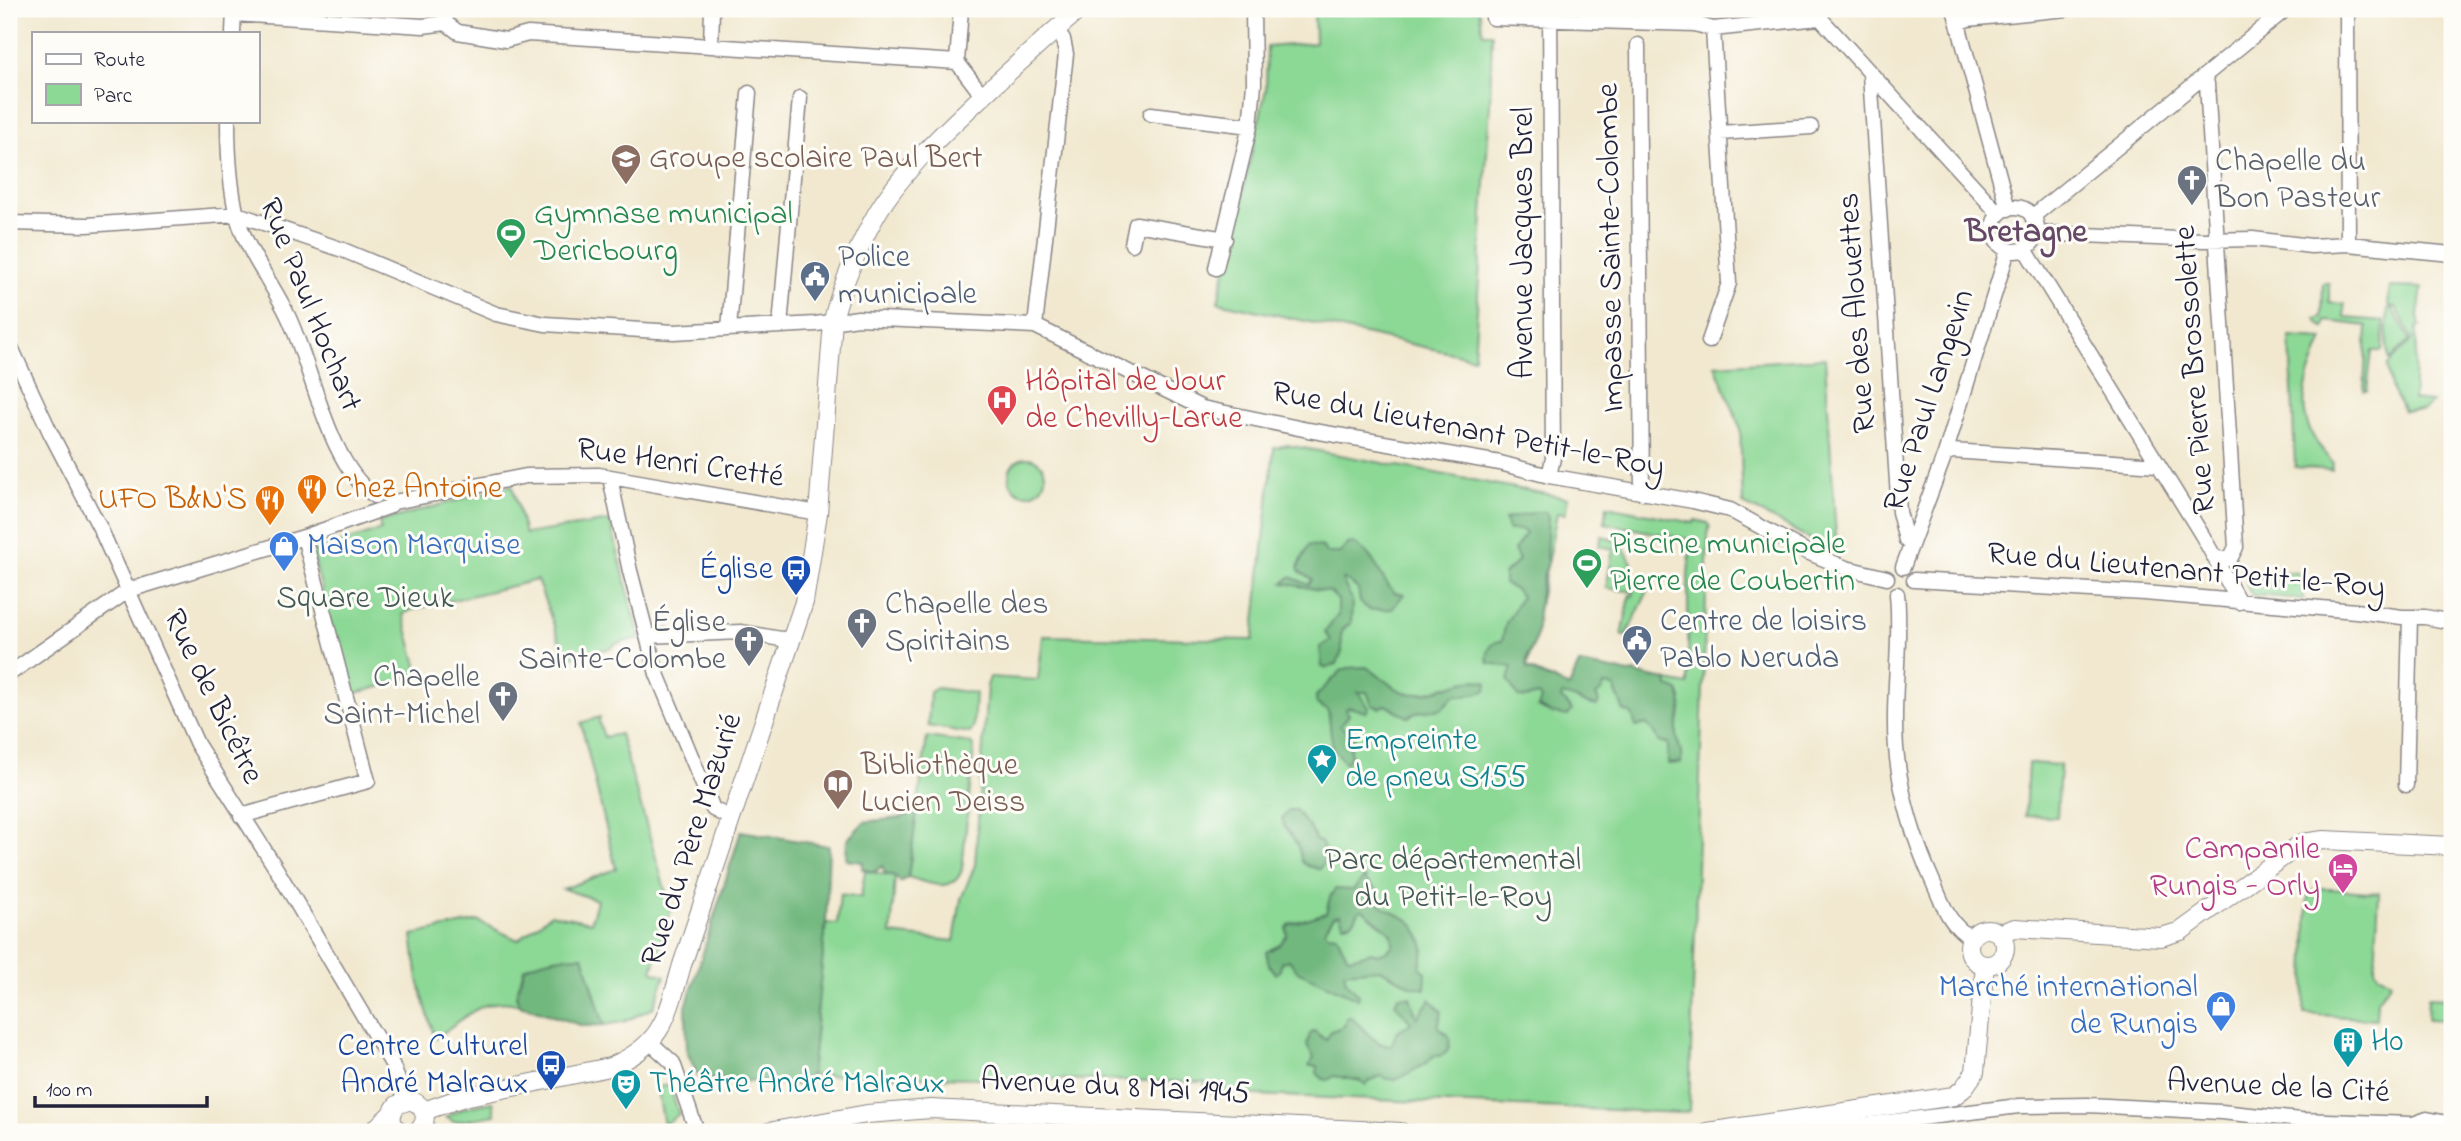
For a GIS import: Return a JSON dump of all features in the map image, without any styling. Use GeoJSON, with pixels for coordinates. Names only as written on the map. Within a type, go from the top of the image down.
{"type":"FeatureCollection","features":[{"type":"Feature","properties":{"kind":"main road","name":"Rue du Père Mazurié"},"geometry":{"type":"LineString","coordinates":[[651,1043],[668,1015],[730,818],[804,602],[818,513],[832,321],[844,286],[887,197],[934,143],[1080,9]]}},
{"type":"Feature","properties":{"kind":"main road"},"geometry":{"type":"LineString","coordinates":[[2001,936],[2015,928],[2161,937],[2171,935],[2198,919],[2302,843],[2324,840],[2452,846]]}},
{"type":"Feature","properties":{"kind":"main road"},"geometry":{"type":"LineString","coordinates":[[1980,930],[1997,932],[2001,936],[2004,953],[1996,962],[1985,965],[1976,961],[1970,953],[1971,938],[1980,930]]}},
{"type":"Feature","properties":{"kind":"main road"},"geometry":{"type":"LineString","coordinates":[[1707,1132],[1954,1097],[1964,1089],[1975,1072],[1985,965]]}},
{"type":"Feature","properties":{"kind":"main road"},"geometry":{"type":"LineString","coordinates":[[372,1132],[396,1127],[397,1105],[406,1101],[418,1104],[422,1126],[464,1097],[610,1067],[630,1059],[651,1043]]}},
{"type":"Feature","properties":{"kind":"main road","name":"Avenue du 8 Mai 1945"},"geometry":{"type":"LineString","coordinates":[[768,1132],[867,1114],[931,1109],[1401,1132]]}},
{"type":"Feature","properties":{"kind":"street"},"geometry":{"type":"LineString","coordinates":[[711,46],[712,9]]}},
{"type":"Feature","properties":{"kind":"street"},"geometry":{"type":"LineString","coordinates":[[961,9],[957,62],[983,96]]}},
{"type":"Feature","properties":{"kind":"street"},"geometry":{"type":"LineString","coordinates":[[1216,268],[1250,126],[1254,84],[1253,9]]}},
{"type":"Feature","properties":{"kind":"street"},"geometry":{"type":"LineString","coordinates":[[1695,9],[1695,24]]}},
{"type":"Feature","properties":{"kind":"street"},"geometry":{"type":"LineString","coordinates":[[2003,211],[1956,16],[1968,19],[2066,9]]}},
{"type":"Feature","properties":{"kind":"street"},"geometry":{"type":"LineString","coordinates":[[2032,217],[2286,9]]}},
{"type":"Feature","properties":{"kind":"street"},"geometry":{"type":"LineString","coordinates":[[2347,9],[2348,244]]}},
{"type":"Feature","properties":{"kind":"street"},"geometry":{"type":"LineString","coordinates":[[233,32],[234,11],[423,26],[445,16],[458,32],[506,40],[528,34],[957,62]]}},
{"type":"Feature","properties":{"kind":"street"},"geometry":{"type":"LineString","coordinates":[[1493,18],[1550,15],[1695,24],[1713,29],[1816,13],[1870,74],[2003,211]]}},
{"type":"Feature","properties":{"kind":"street","name":"Avenue Jacques Brel"},"geometry":{"type":"LineString","coordinates":[[1549,476],[1553,458],[1550,15]]}},
{"type":"Feature","properties":{"kind":"street"},"geometry":{"type":"LineString","coordinates":[[1035,326],[1066,54],[1063,39],[1056,29]]}},
{"type":"Feature","properties":{"kind":"street"},"geometry":{"type":"LineString","coordinates":[[1709,341],[1729,283],[1713,29]]}},
{"type":"Feature","properties":{"kind":"street","name":"Impasse Sainte-Colombe"},"geometry":{"type":"LineString","coordinates":[[1638,45],[1642,493]]}},
{"type":"Feature","properties":{"kind":"street","name":"Rue des Alouettes"},"geometry":{"type":"LineString","coordinates":[[1870,74],[1899,512],[1906,540],[1912,546]]}},
{"type":"Feature","properties":{"kind":"street","name":"Rue Pierre Brossolette"},"geometry":{"type":"LineString","coordinates":[[2204,76],[2207,84],[2236,547],[2230,559],[2215,558]]}},
{"type":"Feature","properties":{"kind":"street"},"geometry":{"type":"LineString","coordinates":[[729,329],[748,93]]}},
{"type":"Feature","properties":{"kind":"street"},"geometry":{"type":"LineString","coordinates":[[780,326],[800,98]]}},
{"type":"Feature","properties":{"kind":"street"},"geometry":{"type":"LineString","coordinates":[[1151,114],[1250,126]]}},
{"type":"Feature","properties":{"kind":"street","name":"Rue Paul Hochart"},"geometry":{"type":"LineString","coordinates":[[228,122],[228,145],[237,214],[245,239],[296,335],[344,460],[361,484],[375,496]]}},
{"type":"Feature","properties":{"kind":"street"},"geometry":{"type":"LineString","coordinates":[[1720,133],[1811,127]]}},
{"type":"Feature","properties":{"kind":"street"},"geometry":{"type":"LineString","coordinates":[[2021,209],[2032,217],[2036,233],[2030,244],[2025,248],[2008,250],[2001,247],[1993,234],[1995,220],[2003,211],[2021,209]]}},
{"type":"Feature","properties":{"kind":"street"},"geometry":{"type":"LineString","coordinates":[[9,223],[87,225],[237,214]]}},
{"type":"Feature","properties":{"kind":"street","name":"Rue du Lieutenant Petit-le-Roy"},"geometry":{"type":"LineString","coordinates":[[237,214],[343,250],[496,314],[545,324],[674,332],[858,318],[1035,326],[1202,408],[1308,430],[1500,463],[1549,476],[1730,510],[1807,552],[1846,568],[1887,578]]}},
{"type":"Feature","properties":{"kind":"street"},"geometry":{"type":"LineString","coordinates":[[1132,244],[1136,224],[1225,239]]}},
{"type":"Feature","properties":{"kind":"street"},"geometry":{"type":"LineString","coordinates":[[2036,233],[2253,239],[2311,246],[2348,244],[2452,254]]}},
{"type":"Feature","properties":{"kind":"street"},"geometry":{"type":"LineString","coordinates":[[2025,248],[2215,558],[2239,602]]}},
{"type":"Feature","properties":{"kind":"street","name":"Rue Paul Langevin"},"geometry":{"type":"LineString","coordinates":[[1903,567],[1945,454],[2008,250]]}},
{"type":"Feature","properties":{"kind":"street","name":"Rue de Bicêtre"},"geometry":{"type":"LineString","coordinates":[[9,343],[129,590],[197,744],[277,870],[392,1065],[406,1101]]}},
{"type":"Feature","properties":{"kind":"street"},"geometry":{"type":"LineString","coordinates":[[1945,454],[1952,452],[2158,466]]}},
{"type":"Feature","properties":{"kind":"street","name":"Rue Henri Cretté"},"geometry":{"type":"LineString","coordinates":[[9,674],[129,590],[303,537],[372,513],[394,502],[526,476],[574,475],[610,478],[818,513]]}},
{"type":"Feature","properties":{"kind":"street"},"geometry":{"type":"LineString","coordinates":[[610,478],[657,674],[713,809],[730,818]]}},
{"type":"Feature","properties":{"kind":"street"},"geometry":{"type":"LineString","coordinates":[[241,816],[368,781],[303,537]]}},
{"type":"Feature","properties":{"kind":"street"},"geometry":{"type":"LineString","coordinates":[[1903,567],[1910,572],[1914,580],[1909,591],[1897,594],[1890,589],[1887,578],[1895,568],[1903,567]]}},
{"type":"Feature","properties":{"kind":"street","name":"Rue du Lieutenant Petit-le-Roy"},"geometry":{"type":"LineString","coordinates":[[1914,580],[2144,593],[2452,622]]}},
{"type":"Feature","properties":{"kind":"street"},"geometry":{"type":"LineString","coordinates":[[1897,594],[1895,738],[1908,812],[1920,851],[1947,914],[1959,931],[1971,938]]}},
{"type":"Feature","properties":{"kind":"street"},"geometry":{"type":"LineString","coordinates":[[2406,785],[2410,617]]}},
{"type":"Feature","properties":{"kind":"street"},"geometry":{"type":"LineString","coordinates":[[647,636],[741,632],[781,639],[793,638]]}},
{"type":"Feature","properties":{"kind":"street"},"geometry":{"type":"LineString","coordinates":[[651,1043],[673,1063],[697,1132]]}},
{"type":"Feature","properties":{"kind":"street","name":"Avenue de la Cité"},"geometry":{"type":"LineString","coordinates":[[1807,1132],[2019,1106],[2063,1104],[2221,1112],[2301,1120],[2409,1124],[2427,1119],[2452,1124]]}},
{"type":"Feature","properties":{"kind":"street"},"geometry":{"type":"LineString","coordinates":[[2395,1132],[2409,1124]]}},
{"type":"Feature","properties":{"kind":"green space"},"geometry":{"type":"Polygon","coordinates":[[[1314,9],[1479,9],[1483,33],[1492,33],[1474,358],[1218,302],[1266,89],[1267,47],[1315,43],[1314,9]]]}},
{"type":"Feature","properties":{"kind":"green space"},"geometry":{"type":"Polygon","coordinates":[[[2323,283],[2329,283],[2329,303],[2344,304],[2345,318],[2384,321],[2382,351],[2372,351],[2367,391],[2364,391],[2367,326],[2326,321],[2325,328],[2318,323],[2316,319],[2322,317],[2323,283]]]}},
{"type":"Feature","properties":{"kind":"green space"},"geometry":{"type":"Polygon","coordinates":[[[2390,287],[2422,288],[2413,400],[2432,402],[2423,411],[2404,411],[2391,387],[2387,366],[2413,339],[2396,308],[2388,305],[2390,287]]]}},
{"type":"Feature","properties":{"kind":"green space"},"geometry":{"type":"Polygon","coordinates":[[[2391,307],[2410,339],[2390,360],[2386,335],[2388,309],[2391,307]]]}},
{"type":"Feature","properties":{"kind":"green space"},"geometry":{"type":"Polygon","coordinates":[[[2290,337],[2323,339],[2310,374],[2304,403],[2311,432],[2333,463],[2332,470],[2295,467],[2290,337]]]}},
{"type":"Feature","properties":{"kind":"green space"},"geometry":{"type":"Polygon","coordinates":[[[1825,358],[1837,554],[1743,504],[1740,427],[1715,365],[1825,358]]]}},
{"type":"Feature","properties":{"kind":"green space","name":"Parc départemental du Petit-le-Roy"},"geometry":{"type":"Polygon","coordinates":[[[1287,445],[1568,498],[1565,514],[1557,513],[1527,668],[1569,687],[1579,664],[1688,685],[1688,575],[1691,540],[1604,523],[1607,506],[1694,523],[1695,520],[1710,526],[1689,1111],[1682,1113],[1209,1093],[1204,1092],[1205,1082],[811,1075],[826,923],[837,924],[840,894],[861,897],[865,871],[895,876],[891,934],[954,941],[961,899],[975,865],[987,686],[990,677],[1038,680],[1043,636],[1253,640],[1274,448],[1287,445]]]}},
{"type":"Feature","properties":{"kind":"green space"},"geometry":{"type":"Polygon","coordinates":[[[1027,458],[1040,463],[1045,476],[1040,489],[1027,494],[1014,489],[1009,476],[1014,463],[1027,458]]]}},
{"type":"Feature","properties":{"kind":"green space","name":"Square Dieuk"},"geometry":{"type":"Polygon","coordinates":[[[512,485],[525,534],[610,521],[640,638],[566,658],[537,580],[403,614],[420,676],[349,695],[312,552],[381,530],[379,522],[512,485]]]}},
{"type":"Feature","properties":{"kind":"green space"},"geometry":{"type":"Polygon","coordinates":[[[1545,512],[1548,516],[1548,564],[1539,599],[1536,637],[1527,660],[1527,669],[1569,687],[1579,664],[1636,672],[1667,680],[1668,687],[1678,690],[1681,697],[1677,730],[1681,763],[1668,764],[1668,743],[1660,743],[1646,724],[1636,727],[1632,714],[1624,711],[1614,687],[1604,685],[1602,691],[1596,695],[1599,702],[1597,706],[1562,695],[1561,698],[1572,710],[1568,716],[1550,713],[1538,707],[1541,699],[1538,695],[1518,697],[1508,680],[1512,667],[1488,663],[1490,648],[1494,643],[1502,641],[1506,623],[1521,597],[1516,590],[1504,584],[1504,574],[1519,560],[1514,550],[1526,533],[1522,530],[1508,530],[1505,519],[1545,512]]]}},
{"type":"Feature","properties":{"kind":"green space"},"geometry":{"type":"Polygon","coordinates":[[[1602,536],[1621,543],[1632,563],[1630,571],[1633,578],[1646,582],[1650,587],[1626,636],[1622,636],[1630,595],[1633,596],[1634,592],[1606,588],[1613,549],[1599,546],[1602,536]]]}},
{"type":"Feature","properties":{"kind":"green space"},"geometry":{"type":"Polygon","coordinates":[[[1354,543],[1373,561],[1389,587],[1395,593],[1404,594],[1392,609],[1369,610],[1360,602],[1358,589],[1342,580],[1352,600],[1351,623],[1343,629],[1342,651],[1337,664],[1325,668],[1322,667],[1320,647],[1331,640],[1325,632],[1338,615],[1338,600],[1330,592],[1283,583],[1291,577],[1309,585],[1312,579],[1300,572],[1298,567],[1309,545],[1323,547],[1326,553],[1340,553],[1348,544],[1354,543]]]}},
{"type":"Feature","properties":{"kind":"green space"},"geometry":{"type":"Polygon","coordinates":[[[2290,572],[2302,574],[2304,599],[2252,595],[2247,587],[2246,576],[2290,572]]]}},
{"type":"Feature","properties":{"kind":"green space"},"geometry":{"type":"Polygon","coordinates":[[[1366,667],[1397,689],[1408,693],[1418,694],[1479,680],[1487,683],[1486,691],[1464,696],[1455,695],[1441,709],[1418,712],[1408,717],[1386,705],[1380,708],[1372,705],[1367,692],[1358,692],[1369,708],[1366,712],[1349,707],[1346,709],[1349,715],[1340,726],[1355,736],[1350,749],[1351,756],[1346,763],[1333,746],[1328,711],[1318,704],[1316,696],[1342,670],[1366,667]]]}},
{"type":"Feature","properties":{"kind":"green space"},"geometry":{"type":"Polygon","coordinates":[[[937,688],[975,693],[973,728],[970,733],[928,726],[930,692],[937,688]]]}},
{"type":"Feature","properties":{"kind":"green space"},"geometry":{"type":"Polygon","coordinates":[[[600,717],[604,737],[620,734],[671,910],[652,971],[665,976],[653,1008],[623,1022],[604,1025],[583,956],[521,983],[516,996],[520,1005],[496,1003],[475,1010],[435,1039],[418,980],[412,935],[478,921],[518,940],[551,914],[591,922],[597,900],[563,889],[616,869],[581,723],[600,717]]]}},
{"type":"Feature","properties":{"kind":"green space"},"geometry":{"type":"Polygon","coordinates":[[[927,737],[970,743],[974,747],[962,869],[958,877],[947,885],[931,884],[908,877],[927,737]]]}},
{"type":"Feature","properties":{"kind":"green space"},"geometry":{"type":"Polygon","coordinates":[[[2028,763],[2060,765],[2057,817],[2025,816],[2028,763]]]}},
{"type":"Feature","properties":{"kind":"green space"},"geometry":{"type":"Polygon","coordinates":[[[1289,810],[1296,810],[1310,828],[1315,840],[1322,843],[1326,857],[1320,869],[1302,862],[1298,846],[1284,826],[1282,818],[1289,810]]]}},
{"type":"Feature","properties":{"kind":"green space"},"geometry":{"type":"Polygon","coordinates":[[[917,812],[908,877],[900,882],[895,876],[885,873],[882,866],[875,872],[862,869],[863,862],[846,860],[847,840],[864,822],[899,818],[917,812]]]}},
{"type":"Feature","properties":{"kind":"green space"},"geometry":{"type":"Polygon","coordinates":[[[741,831],[829,846],[826,923],[811,1075],[801,1085],[699,1078],[687,1052],[686,1007],[741,831]]]}},
{"type":"Feature","properties":{"kind":"green space"},"geometry":{"type":"Polygon","coordinates":[[[1365,877],[1378,891],[1374,896],[1380,904],[1415,927],[1424,947],[1420,967],[1426,972],[1425,989],[1412,986],[1380,969],[1344,972],[1346,981],[1359,995],[1358,999],[1297,971],[1289,960],[1281,962],[1280,970],[1276,974],[1269,965],[1266,952],[1279,945],[1287,935],[1286,928],[1290,924],[1326,913],[1335,889],[1353,890],[1365,877]],[[1363,910],[1347,924],[1343,924],[1340,915],[1334,916],[1325,930],[1327,934],[1337,935],[1350,958],[1387,951],[1393,945],[1392,934],[1363,910]]]}},
{"type":"Feature","properties":{"kind":"green space"},"geometry":{"type":"Polygon","coordinates":[[[2319,888],[2379,893],[2375,968],[2391,982],[2377,1000],[2376,1019],[2304,1014],[2308,893],[2319,888]]]}},
{"type":"Feature","properties":{"kind":"green space"},"geometry":{"type":"Polygon","coordinates":[[[583,956],[604,1025],[583,1026],[520,1005],[516,996],[524,968],[553,958],[583,956]]]}},
{"type":"Feature","properties":{"kind":"green space"},"geometry":{"type":"Polygon","coordinates":[[[1399,996],[1410,997],[1417,1018],[1430,999],[1442,1012],[1438,1027],[1450,1040],[1445,1053],[1433,1056],[1402,1077],[1390,1079],[1381,1076],[1366,1085],[1361,1081],[1334,1076],[1328,1080],[1323,1079],[1317,1073],[1317,1066],[1309,1066],[1314,1058],[1307,1045],[1310,1034],[1314,1031],[1326,1040],[1331,1031],[1344,1026],[1346,1018],[1350,1016],[1374,1039],[1392,1046],[1398,1031],[1411,1023],[1395,1003],[1399,996]]]}},
{"type":"Feature","properties":{"kind":"green space"},"geometry":{"type":"Polygon","coordinates":[[[2428,997],[2452,998],[2452,1020],[2427,1019],[2428,997]]]}},
{"type":"Feature","properties":{"kind":"green space"},"geometry":{"type":"Polygon","coordinates":[[[669,1085],[679,1114],[664,1125],[657,1087],[669,1085]]]}},
{"type":"Feature","properties":{"kind":"green space"},"geometry":{"type":"Polygon","coordinates":[[[493,1102],[495,1115],[454,1122],[446,1117],[464,1108],[493,1102]]]}},
{"type":"Feature","properties":{"kind":"place","name":"Groupe scolaire Paul Bert"},"geometry":{"type":"Point","coordinates":[626,186]}},
{"type":"Feature","properties":{"kind":"place","name":"Chapelle du Bon Pasteur"},"geometry":{"type":"Point","coordinates":[2192,207]}},
{"type":"Feature","properties":{"kind":"place","name":"Gymnase municipal Dericbourg"},"geometry":{"type":"Point","coordinates":[511,260]}},
{"type":"Feature","properties":{"kind":"place","name":"Police municipale"},"geometry":{"type":"Point","coordinates":[815,303]}},
{"type":"Feature","properties":{"kind":"place","name":"Hôpital de Jour de Chevilly-Larue"},"geometry":{"type":"Point","coordinates":[1002,427]}},
{"type":"Feature","properties":{"kind":"place","name":"Chez Antoine"},"geometry":{"type":"Point","coordinates":[312,516]}},
{"type":"Feature","properties":{"kind":"place","name":"UFO B&N'S"},"geometry":{"type":"Point","coordinates":[270,527]}},
{"type":"Feature","properties":{"kind":"place","name":"Maison Marquise"},"geometry":{"type":"Point","coordinates":[284,573]}},
{"type":"Feature","properties":{"kind":"place","name":"Piscine municipale Pierre de Coubertin"},"geometry":{"type":"Point","coordinates":[1587,590]}},
{"type":"Feature","properties":{"kind":"place","name":"Église"},"geometry":{"type":"Point","coordinates":[796,597]}},
{"type":"Feature","properties":{"kind":"place","name":"Chapelle des Spiritains"},"geometry":{"type":"Point","coordinates":[862,650]}},
{"type":"Feature","properties":{"kind":"place","name":"Centre de loisirs Pablo Neruda"},"geometry":{"type":"Point","coordinates":[1637,667]}},
{"type":"Feature","properties":{"kind":"place","name":"Église Sainte-Colombe"},"geometry":{"type":"Point","coordinates":[749,668]}},
{"type":"Feature","properties":{"kind":"place","name":"Chapelle Saint-Michel"},"geometry":{"type":"Point","coordinates":[503,723]}},
{"type":"Feature","properties":{"kind":"place","name":"Empreinte de pneu S155"},"geometry":{"type":"Point","coordinates":[1322,786]}},
{"type":"Feature","properties":{"kind":"place","name":"Bibliothèque Lucien Deiss"},"geometry":{"type":"Point","coordinates":[838,811]}},
{"type":"Feature","properties":{"kind":"place","name":"Campanile Rungis - Orly"},"geometry":{"type":"Point","coordinates":[2343,895]}},
{"type":"Feature","properties":{"kind":"place","name":"Marché international de Rungis"},"geometry":{"type":"Point","coordinates":[2221,1033]}},
{"type":"Feature","properties":{"kind":"place","name":"H0"},"geometry":{"type":"Point","coordinates":[2348,1069]}},
{"type":"Feature","properties":{"kind":"place","name":"Centre Culturel André Malraux"},"geometry":{"type":"Point","coordinates":[551,1092]}},
{"type":"Feature","properties":{"kind":"place","name":"Théâtre André Malraux"},"geometry":{"type":"Point","coordinates":[626,1111]}},
{"type":"Feature","properties":{"kind":"district","name":"Bretagne"},"geometry":{"type":"Point","coordinates":[2026,233]}}]}
